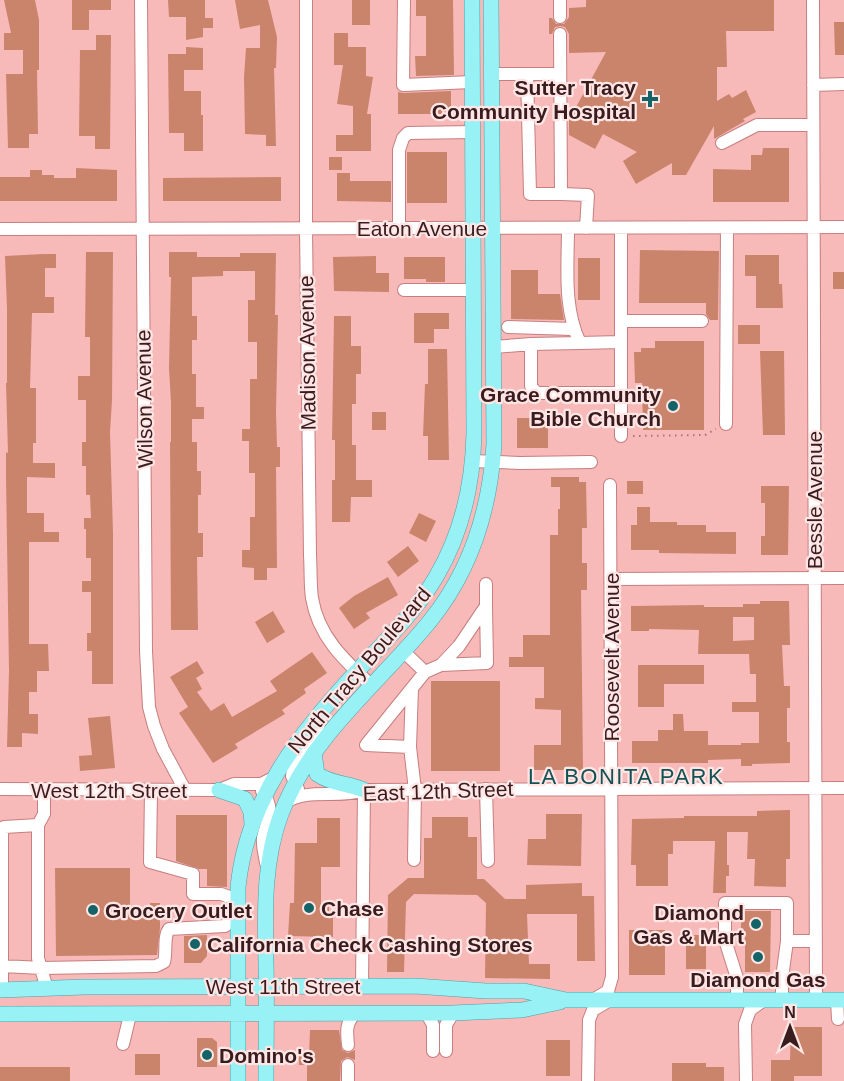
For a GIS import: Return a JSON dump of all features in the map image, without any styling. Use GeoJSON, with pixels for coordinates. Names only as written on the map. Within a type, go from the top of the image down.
{"type":"FeatureCollection","features":[{"type":"Feature","properties":{"kind":"main road","name":"North Tracy Boulevard"},"geometry":{"type":"LineString","coordinates":[[238,1081],[238,908],[242,860],[259,790],[275,777],[300,735],[324,707],[416,607],[436,577],[452,546],[463,517],[473,461],[472,0]]}},
{"type":"Feature","properties":{"kind":"main road","name":"North Tracy Boulevard"},"geometry":{"type":"LineString","coordinates":[[266,1081],[267,874],[272,846],[286,802],[301,789],[314,753],[335,725],[440,608],[466,563],[486,507],[493,462],[492,0]]}},
{"type":"Feature","properties":{"kind":"main road"},"geometry":{"type":"LineString","coordinates":[[314,753],[317,774],[328,780],[353,785],[364,790]]}},
{"type":"Feature","properties":{"kind":"main road"},"geometry":{"type":"LineString","coordinates":[[219,790],[244,799],[251,812],[252,824]]}},
{"type":"Feature","properties":{"kind":"main road","name":"West 11th Street"},"geometry":{"type":"LineString","coordinates":[[1,990],[429,986],[486,991],[524,991],[566,1000],[841,1000]]}},
{"type":"Feature","properties":{"kind":"main road","name":"West 11th Street"},"geometry":{"type":"LineString","coordinates":[[0,1014],[453,1014],[522,1010],[566,1000]]}},
{"type":"Feature","properties":{"kind":"street","name":"Wilson Avenue"},"geometry":{"type":"LineString","coordinates":[[141,0],[146,651],[149,707],[164,749],[184,790]]}},
{"type":"Feature","properties":{"kind":"street","name":"Madison Avenue"},"geometry":{"type":"LineString","coordinates":[[306,0],[306,229],[312,599],[327,639],[338,654],[371,685]]}},
{"type":"Feature","properties":{"kind":"street"},"geometry":{"type":"LineString","coordinates":[[404,0],[403,85],[472,82]]}},
{"type":"Feature","properties":{"kind":"street"},"geometry":{"type":"LineString","coordinates":[[560,0],[560,17]]}},
{"type":"Feature","properties":{"kind":"street","name":"Bessle Avenue"},"geometry":{"type":"LineString","coordinates":[[813,0],[816,1000]]}},
{"type":"Feature","properties":{"kind":"street"},"geometry":{"type":"LineString","coordinates":[[560,34],[561,194]]}},
{"type":"Feature","properties":{"kind":"street"},"geometry":{"type":"LineString","coordinates":[[492,74],[560,74]]}},
{"type":"Feature","properties":{"kind":"street"},"geometry":{"type":"LineString","coordinates":[[526,74],[530,194],[588,195],[586,228]]}},
{"type":"Feature","properties":{"kind":"street"},"geometry":{"type":"LineString","coordinates":[[813,85],[844,84]]}},
{"type":"Feature","properties":{"kind":"street"},"geometry":{"type":"LineString","coordinates":[[722,143],[757,125],[813,125]]}},
{"type":"Feature","properties":{"kind":"street"},"geometry":{"type":"LineString","coordinates":[[399,228],[399,150],[403,138],[408,133],[473,132]]}},
{"type":"Feature","properties":{"kind":"street","name":"Eaton Avenue"},"geometry":{"type":"LineString","coordinates":[[0,229],[844,227]]}},
{"type":"Feature","properties":{"kind":"street"},"geometry":{"type":"LineString","coordinates":[[568,228],[568,296],[573,328],[580,343]]}},
{"type":"Feature","properties":{"kind":"street"},"geometry":{"type":"LineString","coordinates":[[621,228],[621,436]]}},
{"type":"Feature","properties":{"kind":"street"},"geometry":{"type":"LineString","coordinates":[[726,424],[728,228]]}},
{"type":"Feature","properties":{"kind":"street"},"geometry":{"type":"LineString","coordinates":[[404,290],[473,290]]}},
{"type":"Feature","properties":{"kind":"street"},"geometry":{"type":"LineString","coordinates":[[621,321],[702,321]]}},
{"type":"Feature","properties":{"kind":"street"},"geometry":{"type":"LineString","coordinates":[[508,327],[573,328]]}},
{"type":"Feature","properties":{"kind":"street"},"geometry":{"type":"LineString","coordinates":[[494,347],[621,342]]}},
{"type":"Feature","properties":{"kind":"street"},"geometry":{"type":"LineString","coordinates":[[531,344],[531,386],[537,393],[621,393]]}},
{"type":"Feature","properties":{"kind":"street"},"geometry":{"type":"LineString","coordinates":[[473,461],[591,462]]}},
{"type":"Feature","properties":{"kind":"street","name":"Roosevelt Avenue"},"geometry":{"type":"LineString","coordinates":[[588,1081],[588,1020],[608,990],[612,977],[610,485]]}},
{"type":"Feature","properties":{"kind":"street"},"geometry":{"type":"LineString","coordinates":[[612,579],[844,579]]}},
{"type":"Feature","properties":{"kind":"street"},"geometry":{"type":"LineString","coordinates":[[441,664],[486,663],[486,584]]}},
{"type":"Feature","properties":{"kind":"street"},"geometry":{"type":"LineString","coordinates":[[410,747],[366,745],[425,672],[441,664],[459,646],[486,606]]}},
{"type":"Feature","properties":{"kind":"street"},"geometry":{"type":"LineString","coordinates":[[403,651],[425,672]]}},
{"type":"Feature","properties":{"kind":"street"},"geometry":{"type":"LineString","coordinates":[[412,688],[410,747],[415,790],[414,860]]}},
{"type":"Feature","properties":{"kind":"street"},"geometry":{"type":"LineString","coordinates":[[301,789],[292,776],[293,769],[317,730],[324,707]]}},
{"type":"Feature","properties":{"kind":"street"},"geometry":{"type":"LineString","coordinates":[[219,790],[234,784],[259,790],[268,801],[270,811],[263,839],[267,874]]}},
{"type":"Feature","properties":{"kind":"street","name":"East 12th Street"},"geometry":{"type":"LineString","coordinates":[[301,789],[350,794],[364,790],[844,788]]}},
{"type":"Feature","properties":{"kind":"street","name":"West 12th Street"},"geometry":{"type":"LineString","coordinates":[[0,789],[219,790]]}},
{"type":"Feature","properties":{"kind":"street"},"geometry":{"type":"LineString","coordinates":[[486,789],[488,861]]}},
{"type":"Feature","properties":{"kind":"street"},"geometry":{"type":"LineString","coordinates":[[44,790],[44,814],[38,825],[38,958],[47,989]]}},
{"type":"Feature","properties":{"kind":"street"},"geometry":{"type":"LineString","coordinates":[[2,966],[42,968],[156,966],[164,962],[166,933],[169,929],[225,926],[238,908],[220,894],[193,894],[192,874],[150,862],[151,790]]}},
{"type":"Feature","properties":{"kind":"street"},"geometry":{"type":"LineString","coordinates":[[362,986],[364,790]]}},
{"type":"Feature","properties":{"kind":"street"},"geometry":{"type":"LineString","coordinates":[[1,990],[2,831],[4,827],[9,826],[38,825]]}},
{"type":"Feature","properties":{"kind":"street"},"geometry":{"type":"LineString","coordinates":[[737,1000],[737,978],[725,940],[725,903],[787,903],[787,941],[782,978],[782,1000]]}},
{"type":"Feature","properties":{"kind":"street"},"geometry":{"type":"LineString","coordinates":[[787,941],[815,941]]}},
{"type":"Feature","properties":{"kind":"street"},"geometry":{"type":"LineString","coordinates":[[746,1081],[745,1024],[750,1010],[764,1000]]}},
{"type":"Feature","properties":{"kind":"street"},"geometry":{"type":"LineString","coordinates":[[838,1019],[841,1000]]}},
{"type":"Feature","properties":{"kind":"street"},"geometry":{"type":"LineString","coordinates":[[348,1045],[347,1025],[355,1014]]}},
{"type":"Feature","properties":{"kind":"street"},"geometry":{"type":"LineString","coordinates":[[427,1014],[433,1025],[440,1051],[446,1024],[453,1014]]}},
{"type":"Feature","properties":{"kind":"street"},"geometry":{"type":"LineString","coordinates":[[123,1044],[130,1015]]}},
{"type":"Feature","properties":{"kind":"street"},"geometry":{"type":"LineString","coordinates":[[348,1065],[348,1081]]}},
{"type":"Feature","properties":{"kind":"path"},"geometry":{"type":"LineString","coordinates":[[621,436],[705,435],[726,424]]}},
{"type":"Feature","properties":{"kind":"building"},"geometry":{"type":"Polygon","coordinates":[[[4,0],[35,0],[39,20],[38,134],[29,134],[29,148],[8,148],[6,74],[23,74],[23,50],[4,50],[4,33],[11,33],[4,0]]]}},
{"type":"Feature","properties":{"kind":"building"},"geometry":{"type":"Polygon","coordinates":[[[72,0],[111,0],[111,10],[89,10],[89,30],[72,30],[72,0]]]}},
{"type":"Feature","properties":{"kind":"building"},"geometry":{"type":"Polygon","coordinates":[[[168,0],[205,0],[205,18],[213,18],[213,28],[203,28],[203,37],[186,40],[186,17],[169,17],[168,0]]]}},
{"type":"Feature","properties":{"kind":"building"},"geometry":{"type":"Polygon","coordinates":[[[235,0],[268,0],[277,37],[276,68],[274,68],[276,146],[266,146],[266,135],[245,134],[246,48],[260,48],[260,25],[240,29],[235,0]]]}},
{"type":"Feature","properties":{"kind":"building"},"geometry":{"type":"Polygon","coordinates":[[[352,0],[370,0],[370,25],[352,25],[352,0]]]}},
{"type":"Feature","properties":{"kind":"building"},"geometry":{"type":"Polygon","coordinates":[[[416,0],[453,0],[454,75],[416,76],[415,56],[426,56],[426,16],[416,16],[416,0]]]}},
{"type":"Feature","properties":{"kind":"building"},"geometry":{"type":"Polygon","coordinates":[[[586,0],[774,0],[774,31],[726,31],[727,67],[717,67],[717,101],[729,94],[732,98],[746,90],[756,112],[714,139],[714,126],[686,175],[672,175],[672,163],[636,184],[623,161],[637,152],[603,134],[595,149],[569,135],[569,120],[606,52],[569,53],[569,34],[565,27],[555,27],[552,34],[549,34],[549,18],[552,18],[556,24],[564,24],[569,17],[569,8],[586,7],[586,0]]]}},
{"type":"Feature","properties":{"kind":"building"},"geometry":{"type":"Polygon","coordinates":[[[834,22],[844,22],[844,55],[835,55],[834,22]]]}},
{"type":"Feature","properties":{"kind":"building"},"geometry":{"type":"Polygon","coordinates":[[[334,33],[348,33],[348,47],[366,47],[366,76],[373,77],[367,114],[371,114],[371,151],[336,151],[336,135],[353,135],[353,106],[337,104],[343,65],[334,65],[334,33]]]}},
{"type":"Feature","properties":{"kind":"building"},"geometry":{"type":"Polygon","coordinates":[[[96,35],[111,35],[110,149],[95,149],[95,136],[79,136],[80,50],[96,50],[96,35]]]}},
{"type":"Feature","properties":{"kind":"building"},"geometry":{"type":"Polygon","coordinates":[[[186,47],[203,48],[203,70],[184,70],[184,91],[201,91],[203,151],[184,151],[184,133],[169,133],[168,54],[186,54],[186,47]]]}},
{"type":"Feature","properties":{"kind":"building"},"geometry":{"type":"Polygon","coordinates":[[[451,91],[451,114],[398,114],[398,92],[451,91]]]}},
{"type":"Feature","properties":{"kind":"building"},"geometry":{"type":"Polygon","coordinates":[[[763,148],[789,148],[789,202],[713,202],[713,169],[751,170],[751,155],[762,155],[763,148]]]}},
{"type":"Feature","properties":{"kind":"building"},"geometry":{"type":"Polygon","coordinates":[[[407,152],[447,152],[447,203],[407,203],[407,152]]]}},
{"type":"Feature","properties":{"kind":"building"},"geometry":{"type":"Polygon","coordinates":[[[329,157],[342,157],[342,170],[329,170],[329,157]]]}},
{"type":"Feature","properties":{"kind":"building"},"geometry":{"type":"Polygon","coordinates":[[[76,168],[117,170],[117,201],[0,201],[0,177],[30,177],[30,170],[42,170],[42,175],[54,175],[54,178],[76,178],[76,168]]]}},
{"type":"Feature","properties":{"kind":"building"},"geometry":{"type":"Polygon","coordinates":[[[337,173],[350,173],[350,181],[391,181],[391,202],[337,201],[337,173]]]}},
{"type":"Feature","properties":{"kind":"building"},"geometry":{"type":"Polygon","coordinates":[[[281,177],[281,201],[163,201],[163,178],[281,177]]]}},
{"type":"Feature","properties":{"kind":"building"},"geometry":{"type":"Polygon","coordinates":[[[640,250],[719,251],[718,320],[710,320],[706,314],[706,303],[639,303],[640,250]]]}},
{"type":"Feature","properties":{"kind":"building"},"geometry":{"type":"Polygon","coordinates":[[[86,252],[113,252],[110,432],[113,684],[92,684],[92,651],[87,651],[87,633],[91,633],[91,592],[82,592],[82,581],[91,581],[91,558],[86,558],[86,529],[84,529],[84,518],[91,518],[90,495],[86,495],[86,466],[82,466],[82,442],[86,442],[86,400],[78,400],[78,376],[90,376],[90,337],[85,337],[86,252]]]}},
{"type":"Feature","properties":{"kind":"building"},"geometry":{"type":"Polygon","coordinates":[[[169,252],[197,252],[197,257],[240,257],[240,253],[276,253],[275,315],[278,315],[276,413],[280,467],[276,467],[277,568],[267,568],[267,580],[254,580],[254,568],[242,567],[242,550],[250,550],[250,517],[255,517],[255,473],[249,473],[249,441],[242,441],[242,429],[250,429],[250,379],[257,379],[257,342],[248,342],[248,300],[255,300],[255,271],[223,271],[223,276],[192,277],[192,316],[197,316],[197,340],[192,340],[192,374],[196,374],[196,407],[204,407],[204,419],[192,419],[192,442],[197,442],[197,471],[201,471],[201,495],[198,495],[198,533],[203,533],[203,557],[197,557],[198,630],[171,630],[169,368],[171,277],[169,277],[169,252]]]}},
{"type":"Feature","properties":{"kind":"building"},"geometry":{"type":"Polygon","coordinates":[[[56,254],[56,268],[45,268],[45,297],[54,297],[54,313],[32,313],[30,388],[36,388],[36,443],[33,443],[33,463],[55,463],[55,478],[27,477],[27,513],[44,513],[44,532],[59,532],[59,542],[29,542],[29,644],[48,644],[49,671],[37,671],[37,692],[29,692],[29,714],[38,714],[38,734],[22,733],[22,747],[7,747],[9,671],[5,256],[56,254]]]}},
{"type":"Feature","properties":{"kind":"building"},"geometry":{"type":"Polygon","coordinates":[[[745,255],[779,255],[779,284],[782,284],[783,308],[756,308],[756,276],[745,276],[745,255]]]}},
{"type":"Feature","properties":{"kind":"building"},"geometry":{"type":"Polygon","coordinates":[[[376,256],[376,273],[389,273],[389,292],[334,291],[333,257],[376,256]]]}},
{"type":"Feature","properties":{"kind":"building"},"geometry":{"type":"Polygon","coordinates":[[[404,257],[445,257],[445,282],[404,279],[404,257]]]}},
{"type":"Feature","properties":{"kind":"building"},"geometry":{"type":"Polygon","coordinates":[[[578,258],[600,258],[600,300],[578,300],[578,258]]]}},
{"type":"Feature","properties":{"kind":"building"},"geometry":{"type":"Polygon","coordinates":[[[511,270],[538,270],[538,294],[560,294],[564,320],[511,319],[511,270]]]}},
{"type":"Feature","properties":{"kind":"building"},"geometry":{"type":"Polygon","coordinates":[[[833,272],[844,272],[844,289],[833,289],[833,272]]]}},
{"type":"Feature","properties":{"kind":"building"},"geometry":{"type":"Polygon","coordinates":[[[414,313],[449,313],[449,329],[434,329],[434,343],[414,343],[414,313]]]}},
{"type":"Feature","properties":{"kind":"building"},"geometry":{"type":"Polygon","coordinates":[[[334,316],[351,316],[351,346],[361,346],[361,374],[356,374],[356,404],[352,404],[352,445],[356,445],[356,480],[372,480],[372,497],[351,497],[350,522],[332,522],[332,480],[335,480],[335,440],[332,440],[334,316]]]}},
{"type":"Feature","properties":{"kind":"building"},"geometry":{"type":"Polygon","coordinates":[[[738,325],[760,325],[760,344],[738,344],[738,325]]]}},
{"type":"Feature","properties":{"kind":"building","name":"Grace Community Bible Church"},"geometry":{"type":"Polygon","coordinates":[[[655,341],[704,341],[704,430],[643,430],[642,383],[635,383],[634,352],[641,352],[641,348],[655,348],[655,341]]]}},
{"type":"Feature","properties":{"kind":"building"},"geometry":{"type":"Polygon","coordinates":[[[428,349],[447,349],[449,460],[428,460],[428,436],[423,436],[425,384],[428,384],[428,349]]]}},
{"type":"Feature","properties":{"kind":"building"},"geometry":{"type":"Polygon","coordinates":[[[760,351],[784,351],[785,435],[763,435],[760,351]]]}},
{"type":"Feature","properties":{"kind":"building"},"geometry":{"type":"Polygon","coordinates":[[[372,412],[386,412],[386,430],[372,430],[372,412]]]}},
{"type":"Feature","properties":{"kind":"building"},"geometry":{"type":"Polygon","coordinates":[[[517,418],[548,418],[548,448],[517,448],[517,418]]]}},
{"type":"Feature","properties":{"kind":"building"},"geometry":{"type":"Polygon","coordinates":[[[551,477],[579,477],[579,482],[586,482],[587,528],[582,528],[582,563],[587,563],[587,590],[581,590],[583,770],[534,770],[534,745],[561,745],[561,710],[535,709],[535,698],[544,698],[544,667],[509,667],[509,657],[523,657],[523,635],[550,635],[550,535],[558,535],[558,509],[560,509],[560,487],[551,487],[551,477]]]}},
{"type":"Feature","properties":{"kind":"building"},"geometry":{"type":"Polygon","coordinates":[[[627,481],[643,481],[643,494],[627,494],[627,481]]]}},
{"type":"Feature","properties":{"kind":"building"},"geometry":{"type":"Polygon","coordinates":[[[761,486],[789,486],[788,555],[761,555],[761,536],[765,536],[765,503],[761,503],[761,486]]]}},
{"type":"Feature","properties":{"kind":"building"},"geometry":{"type":"Polygon","coordinates":[[[637,507],[650,507],[650,522],[706,525],[706,532],[736,532],[736,554],[659,553],[659,550],[631,550],[631,525],[637,525],[637,507]]]}},
{"type":"Feature","properties":{"kind":"building"},"geometry":{"type":"Polygon","coordinates":[[[419,513],[436,521],[426,542],[409,533],[419,513]]]}},
{"type":"Feature","properties":{"kind":"building"},"geometry":{"type":"Polygon","coordinates":[[[408,546],[419,561],[398,577],[387,562],[408,546]]]}},
{"type":"Feature","properties":{"kind":"building"},"geometry":{"type":"Polygon","coordinates":[[[388,577],[398,595],[366,613],[370,618],[354,629],[339,608],[354,596],[388,577]]]}},
{"type":"Feature","properties":{"kind":"building"},"geometry":{"type":"Polygon","coordinates":[[[760,601],[789,601],[790,645],[782,645],[784,686],[790,686],[790,708],[787,708],[787,742],[790,742],[790,763],[741,766],[741,759],[708,760],[708,763],[632,763],[632,741],[658,741],[658,730],[673,730],[673,714],[683,714],[684,731],[708,731],[708,745],[741,745],[741,743],[759,743],[759,712],[732,712],[732,702],[756,702],[756,674],[750,674],[749,654],[698,654],[699,630],[631,631],[631,606],[743,607],[743,604],[760,604],[760,601]],[[733,617],[733,641],[754,640],[754,617],[733,617]]]}},
{"type":"Feature","properties":{"kind":"building"},"geometry":{"type":"Polygon","coordinates":[[[273,611],[285,632],[267,643],[255,622],[273,611]]]}},
{"type":"Feature","properties":{"kind":"building"},"geometry":{"type":"Polygon","coordinates":[[[312,652],[327,673],[304,689],[306,693],[282,710],[285,714],[235,744],[238,748],[213,763],[179,713],[188,707],[170,677],[197,661],[204,673],[196,678],[202,689],[197,692],[211,711],[224,703],[232,717],[277,691],[270,681],[312,652]]]}},
{"type":"Feature","properties":{"kind":"building"},"geometry":{"type":"Polygon","coordinates":[[[638,665],[704,665],[704,684],[664,684],[664,707],[638,707],[638,665]]]}},
{"type":"Feature","properties":{"kind":"building"},"geometry":{"type":"Polygon","coordinates":[[[431,681],[500,681],[500,771],[431,771],[431,681]]]}},
{"type":"Feature","properties":{"kind":"building"},"geometry":{"type":"Polygon","coordinates":[[[110,716],[115,768],[80,771],[79,756],[92,755],[88,718],[110,716]]]}},
{"type":"Feature","properties":{"kind":"building"},"geometry":{"type":"Polygon","coordinates":[[[790,810],[790,859],[786,859],[786,887],[754,886],[755,859],[747,859],[748,832],[727,832],[729,876],[726,876],[726,893],[713,893],[715,841],[673,841],[673,854],[668,854],[668,886],[636,886],[636,865],[631,865],[632,819],[757,816],[757,811],[790,810]]]}},
{"type":"Feature","properties":{"kind":"building"},"geometry":{"type":"Polygon","coordinates":[[[546,814],[582,814],[581,866],[527,865],[528,839],[546,839],[546,814]]]}},
{"type":"Feature","properties":{"kind":"building"},"geometry":{"type":"Polygon","coordinates":[[[176,815],[227,815],[227,887],[207,886],[207,869],[199,869],[176,861],[176,815]]]}},
{"type":"Feature","properties":{"kind":"building"},"geometry":{"type":"Polygon","coordinates":[[[432,817],[468,817],[468,837],[477,837],[477,879],[484,879],[505,899],[526,899],[526,885],[582,883],[582,896],[594,896],[595,961],[577,961],[577,914],[527,914],[529,964],[550,964],[550,979],[485,978],[486,903],[477,895],[414,894],[406,902],[404,972],[387,972],[388,895],[408,878],[424,878],[424,838],[432,838],[432,817]]]}},
{"type":"Feature","properties":{"kind":"building"},"geometry":{"type":"Polygon","coordinates":[[[317,818],[340,818],[340,867],[321,867],[321,905],[329,905],[329,912],[333,912],[333,937],[288,936],[290,903],[294,903],[295,843],[317,843],[317,818]]]}},
{"type":"Feature","properties":{"kind":"building","name":"Grocery Outlet"},"geometry":{"type":"Polygon","coordinates":[[[55,868],[130,868],[130,918],[150,917],[150,903],[160,903],[157,955],[56,956],[55,868]]]}},
{"type":"Feature","properties":{"kind":"building"},"geometry":{"type":"Polygon","coordinates":[[[741,911],[771,911],[770,972],[745,972],[745,937],[741,937],[741,911]]]}},
{"type":"Feature","properties":{"kind":"building"},"geometry":{"type":"Polygon","coordinates":[[[629,930],[665,930],[665,975],[629,975],[629,930]]]}},
{"type":"Feature","properties":{"kind":"building","name":"California Check Cashing Stores"},"geometry":{"type":"Polygon","coordinates":[[[207,935],[207,956],[201,963],[184,963],[184,936],[207,935]]]}},
{"type":"Feature","properties":{"kind":"building"},"geometry":{"type":"Polygon","coordinates":[[[686,935],[706,935],[706,969],[686,969],[686,935]]]}},
{"type":"Feature","properties":{"kind":"building"},"geometry":{"type":"Polygon","coordinates":[[[791,1027],[822,1027],[822,1076],[794,1076],[794,1081],[771,1081],[771,1060],[790,1060],[791,1027]]]}},
{"type":"Feature","properties":{"kind":"building"},"geometry":{"type":"Polygon","coordinates":[[[310,1030],[339,1030],[342,1050],[348,1053],[355,1050],[355,1060],[347,1057],[341,1061],[340,1081],[307,1081],[307,1065],[299,1065],[299,1055],[309,1055],[310,1030]]]}},
{"type":"Feature","properties":{"kind":"building","name":"Domino's"},"geometry":{"type":"Polygon","coordinates":[[[197,1038],[212,1038],[217,1042],[217,1067],[197,1067],[197,1038]]]}},
{"type":"Feature","properties":{"kind":"building"},"geometry":{"type":"Polygon","coordinates":[[[546,1040],[570,1040],[570,1076],[546,1076],[546,1040]]]}},
{"type":"Feature","properties":{"kind":"building"},"geometry":{"type":"Polygon","coordinates":[[[135,1054],[160,1054],[160,1075],[135,1075],[135,1054]]]}},
{"type":"Feature","properties":{"kind":"building"},"geometry":{"type":"Polygon","coordinates":[[[672,1063],[706,1063],[706,1067],[724,1067],[724,1081],[672,1081],[672,1063]]]}},
{"type":"Feature","properties":{"kind":"building"},"geometry":{"type":"Polygon","coordinates":[[[0,1067],[70,1067],[70,1081],[0,1081],[0,1067]]]}},
{"type":"Feature","properties":{"kind":"place","name":"Sutter Tracy Community Hospital"},"geometry":{"type":"Point","coordinates":[650,99]}},
{"type":"Feature","properties":{"kind":"place","name":"Grace Community Bible Church"},"geometry":{"type":"Point","coordinates":[673,406]}},
{"type":"Feature","properties":{"kind":"place","name":"Chase"},"geometry":{"type":"Point","coordinates":[309,908]}},
{"type":"Feature","properties":{"kind":"place","name":"Grocery Outlet"},"geometry":{"type":"Point","coordinates":[93,910]}},
{"type":"Feature","properties":{"kind":"place","name":"Diamond Gas & Mart"},"geometry":{"type":"Point","coordinates":[756,924]}},
{"type":"Feature","properties":{"kind":"place","name":"California Check Cashing Stores"},"geometry":{"type":"Point","coordinates":[195,944]}},
{"type":"Feature","properties":{"kind":"place","name":"Diamond Gas"},"geometry":{"type":"Point","coordinates":[758,957]}},
{"type":"Feature","properties":{"kind":"place","name":"Domino's"},"geometry":{"type":"Point","coordinates":[207,1055]}},
{"type":"Feature","properties":{"kind":"district","name":"LA BONITA PARK"},"geometry":{"type":"Point","coordinates":[626,776]}}]}
